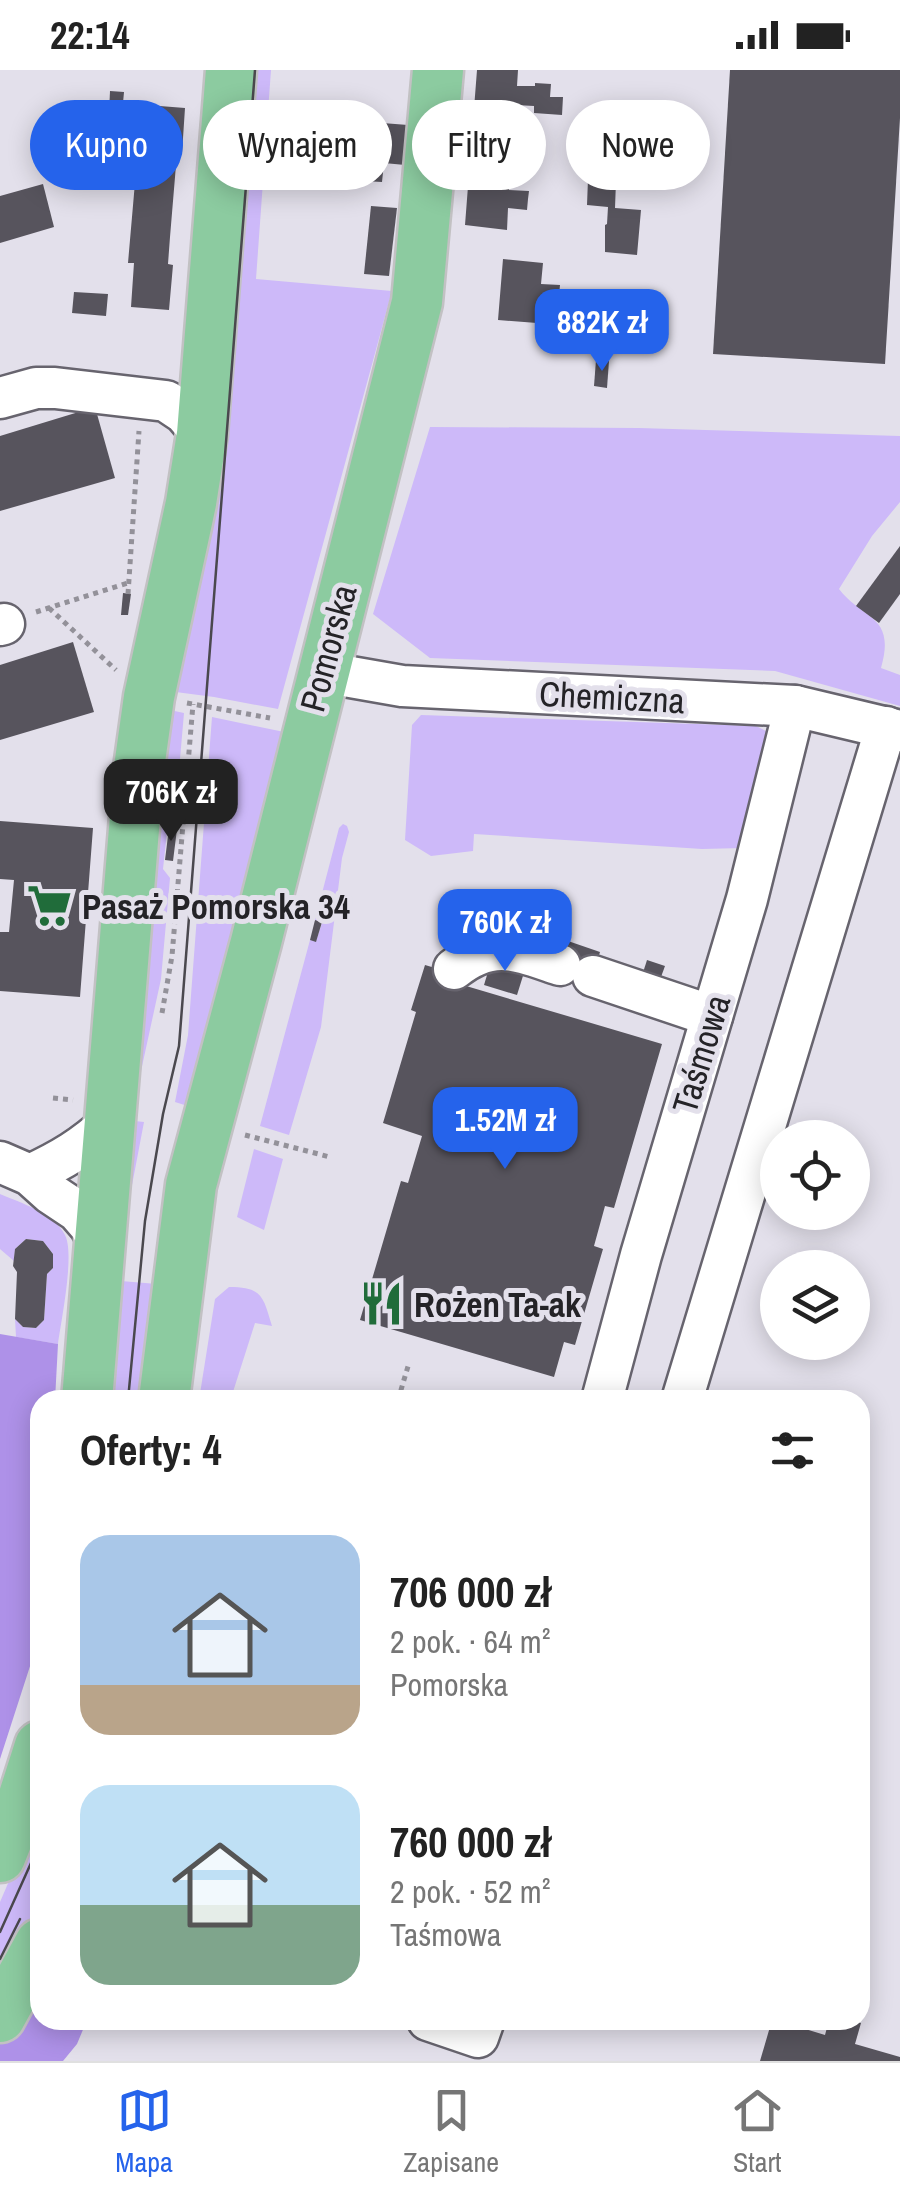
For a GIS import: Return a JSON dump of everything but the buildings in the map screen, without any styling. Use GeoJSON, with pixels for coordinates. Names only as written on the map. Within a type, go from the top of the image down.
{"type":"FeatureCollection","features":[{"type":"Feature","properties":{"kind":"main road"},"geometry":{"type":"LineString","coordinates":[[87,1390],[143,732],[202,434],[231,70]]}},
{"type":"Feature","properties":{"kind":"main road","name":"Pomorska"},"geometry":{"type":"LineString","coordinates":[[165,1390],[191,1185],[417,302],[438,70]]}},
{"type":"Feature","properties":{"kind":"main road"},"geometry":{"type":"LineString","coordinates":[[0,1857],[30,1778]]}},
{"type":"Feature","properties":{"kind":"main road"},"geometry":{"type":"LineString","coordinates":[[0,2017],[30,1962]]}},
{"type":"Feature","properties":{"kind":"street"},"geometry":{"type":"LineString","coordinates":[[0,398],[36,388],[55,388],[166,402],[184,413],[202,434]]}},
{"type":"Feature","properties":{"kind":"street","name":"Chemiczna"},"geometry":{"type":"LineString","coordinates":[[322,672],[402,686],[795,706],[893,729]]}},
{"type":"Feature","properties":{"kind":"street","name":"Taśmowa"},"geometry":{"type":"LineString","coordinates":[[605,1390],[747,899],[795,706]]}},
{"type":"Feature","properties":{"kind":"street"},"geometry":{"type":"LineString","coordinates":[[685,1390],[893,729]]}},
{"type":"Feature","properties":{"kind":"street"},"geometry":{"type":"LineString","coordinates":[[454,969],[488,950],[518,951],[712,1016]]}},
{"type":"Feature","properties":{"kind":"street"},"geometry":{"type":"LineString","coordinates":[[15,1169],[70,1156],[110,1123]]}},
{"type":"Feature","properties":{"kind":"street"},"geometry":{"type":"LineString","coordinates":[[15,1169],[77,1210],[100,1246]]}},
{"type":"Feature","properties":{"kind":"street"},"geometry":{"type":"LineString","coordinates":[[456,2030],[478,2038],[481,2030]]}},
{"type":"Feature","properties":{"kind":"path"},"geometry":{"type":"LineString","coordinates":[[2,625],[128,583]]}},
{"type":"Feature","properties":{"kind":"path"},"geometry":{"type":"LineString","coordinates":[[49,608],[123,676]]}},
{"type":"Feature","properties":{"kind":"path"},"geometry":{"type":"LineString","coordinates":[[160,1018],[170,968],[193,704]]}},
{"type":"Feature","properties":{"kind":"path"},"geometry":{"type":"LineString","coordinates":[[401,1390],[409,1363]]}},
{"type":"Feature","properties":{"kind":"shaded area"},"geometry":{"type":"Polygon","coordinates":[[[246,70],[271,70],[269,100],[242,100],[246,70]]]}},
{"type":"Feature","properties":{"kind":"shaded area"},"geometry":{"type":"Polygon","coordinates":[[[231,190],[262,190],[256,279],[392,291],[278,709],[168,691],[231,190]]]}},
{"type":"Feature","properties":{"kind":"shaded area"},"geometry":{"type":"Polygon","coordinates":[[[430,427],[639,428],[900,436],[900,502],[872,536],[839,589],[881,628],[885,651],[881,668],[900,675],[900,706],[775,671],[430,658],[373,614],[430,427]]]}},
{"type":"Feature","properties":{"kind":"shaded area"},"geometry":{"type":"Polygon","coordinates":[[[165,709],[184,713],[176,805],[169,813],[163,869],[170,878],[161,979],[136,1094],[165,709]]]}},
{"type":"Feature","properties":{"kind":"shaded area"},"geometry":{"type":"Polygon","coordinates":[[[421,715],[756,726],[768,732],[743,848],[702,849],[474,834],[473,851],[431,856],[405,840],[412,725],[421,715]]]}},
{"type":"Feature","properties":{"kind":"shaded area"},"geometry":{"type":"Polygon","coordinates":[[[212,717],[289,733],[194,1108],[175,1102],[188,1035],[212,717]]]}},
{"type":"Feature","properties":{"kind":"shaded area"},"geometry":{"type":"Polygon","coordinates":[[[343,824],[349,832],[342,858],[321,1027],[289,1135],[260,1126],[310,940],[316,941],[322,923],[315,920],[343,824]]]}},
{"type":"Feature","properties":{"kind":"shaded area"},"geometry":{"type":"Polygon","coordinates":[[[126,1120],[144,1122],[129,1201],[121,1281],[157,1284],[145,1390],[104,1390],[126,1120]]]}},
{"type":"Feature","properties":{"kind":"shaded area"},"geometry":{"type":"Polygon","coordinates":[[[254,1149],[283,1159],[264,1230],[237,1217],[254,1149]]]}},
{"type":"Feature","properties":{"kind":"shaded area"},"geometry":{"type":"Polygon","coordinates":[[[0,1194],[45,1215],[65,1235],[68,1272],[58,1344],[16,1337],[15,1319],[23,1327],[36,1328],[44,1320],[47,1274],[53,1268],[53,1254],[43,1241],[26,1239],[15,1249],[14,1261],[0,1249],[0,1194]]]}},
{"type":"Feature","properties":{"kind":"shaded area"},"geometry":{"type":"Polygon","coordinates":[[[229,1287],[249,1289],[260,1296],[272,1326],[255,1323],[234,1390],[201,1390],[215,1299],[229,1287]]]}},
{"type":"Feature","properties":{"kind":"shaded area"},"geometry":{"type":"Polygon","coordinates":[[[0,1334],[58,1344],[56,1390],[30,1390],[30,1666],[0,1759],[0,1334]]]}},
{"type":"Feature","properties":{"kind":"shaded area"},"geometry":{"type":"Polygon","coordinates":[[[30,1831],[30,1920],[0,1980],[0,1902],[30,1831]]]}},
{"type":"Feature","properties":{"kind":"shaded area"},"geometry":{"type":"Polygon","coordinates":[[[30,1999],[30,2030],[83,2030],[63,2061],[0,2061],[0,2044],[30,1999]]]}},
{"type":"Feature","properties":{"kind":"tram line"},"geometry":{"type":"LineString","coordinates":[[129,1390],[145,1221],[179,1046],[255,70]]}},
{"type":"Feature","properties":{"kind":"tram line"},"geometry":{"type":"LineString","coordinates":[[0,1932],[30,1865]]}},
{"type":"Feature","properties":{"kind":"tram line"},"geometry":{"type":"LineString","coordinates":[[0,1959],[20,1919]]}},
{"type":"Feature","properties":{"kind":"place","name":"Pasaż Pomorska 34"},"geometry":{"type":"Point","coordinates":[49,906]}},
{"type":"Feature","properties":{"kind":"place","name":"Rożen Ta-ak"},"geometry":{"type":"Point","coordinates":[381,1304]}}]}
